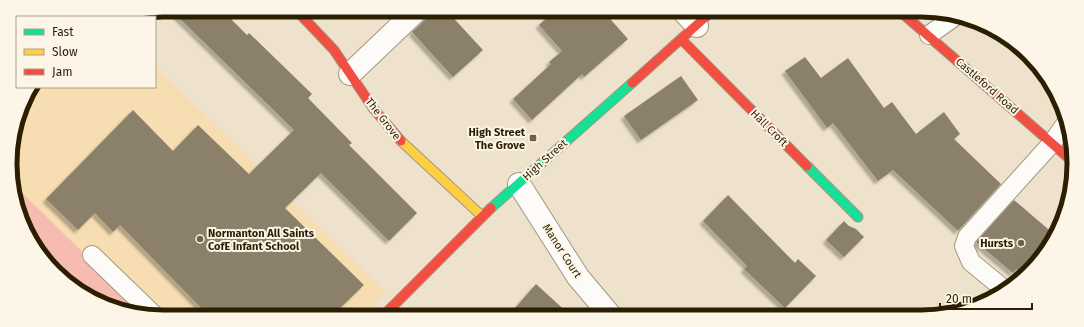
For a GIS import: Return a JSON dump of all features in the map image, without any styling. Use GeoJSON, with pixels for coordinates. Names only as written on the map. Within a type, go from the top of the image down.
{"type":"FeatureCollection","features":[{"type":"Feature","properties":{"kind":"street","name":"The Grove"},"geometry":{"type":"LineString","coordinates":[[303,17],[334,50],[373,108],[396,137],[482,216]]}},
{"type":"Feature","properties":{"kind":"street"},"geometry":{"type":"LineString","coordinates":[[350,74],[410,17]]}},
{"type":"Feature","properties":{"kind":"street","name":"Castleford Road"},"geometry":{"type":"LineString","coordinates":[[907,17],[1067,156]]}},
{"type":"Feature","properties":{"kind":"street","name":"High Street"},"geometry":{"type":"LineString","coordinates":[[388,310],[482,216],[519,184],[693,22]]}},
{"type":"Feature","properties":{"kind":"street","name":"Hall Croft"},"geometry":{"type":"LineString","coordinates":[[693,22],[858,216]]}},
{"type":"Feature","properties":{"kind":"street","name":"Manor Court"},"geometry":{"type":"LineString","coordinates":[[519,184],[578,277],[606,310]]}},
{"type":"Feature","properties":{"kind":"lane"},"geometry":{"type":"LineString","coordinates":[[929,35],[951,20]]}},
{"type":"Feature","properties":{"kind":"lane"},"geometry":{"type":"LineString","coordinates":[[1000,286],[971,262],[964,246],[967,237],[1052,143],[1062,128]]}},
{"type":"Feature","properties":{"kind":"lane"},"geometry":{"type":"LineString","coordinates":[[92,255],[148,309]]}},
{"type":"Feature","properties":{"kind":"shaded area","name":"Normanton All Saints CofE Infant School"},"geometry":{"type":"Polygon","coordinates":[[[156,67],[386,292],[369,310],[154,310],[140,308],[20,191],[17,173],[18,144],[28,107],[38,88],[156,88],[156,67]]]}},
{"type":"Feature","properties":{"kind":"shaded area"},"geometry":{"type":"Polygon","coordinates":[[[20,191],[140,308],[107,299],[74,280],[67,274],[47,253],[37,237],[28,220],[20,191]]]}},
{"type":"Feature","properties":{"kind":"building"},"geometry":{"type":"Polygon","coordinates":[[[178,17],[229,17],[247,35],[249,33],[312,94],[308,98],[352,143],[349,145],[417,213],[389,241],[321,173],[285,208],[364,285],[338,310],[203,310],[120,225],[113,232],[95,213],[78,230],[46,199],[133,110],[173,151],[198,125],[249,174],[294,130],[178,17]]]}},
{"type":"Feature","properties":{"kind":"building"},"geometry":{"type":"Polygon","coordinates":[[[427,17],[453,17],[483,50],[453,77],[412,32],[427,17]]]}},
{"type":"Feature","properties":{"kind":"building"},"geometry":{"type":"Polygon","coordinates":[[[548,17],[608,17],[628,39],[584,77],[582,74],[532,120],[513,99],[551,64],[549,62],[562,51],[539,25],[548,17]]]}},
{"type":"Feature","properties":{"kind":"building"},"geometry":{"type":"Polygon","coordinates":[[[805,57],[821,78],[848,58],[884,108],[892,102],[916,134],[944,112],[960,134],[954,139],[1001,184],[958,231],[893,170],[878,181],[833,123],[827,128],[785,71],[805,57]]]}},
{"type":"Feature","properties":{"kind":"building"},"geometry":{"type":"Polygon","coordinates":[[[681,76],[698,100],[641,140],[624,116],[681,76]]]}},
{"type":"Feature","properties":{"kind":"building"},"geometry":{"type":"Polygon","coordinates":[[[728,195],[795,263],[798,259],[816,276],[785,308],[744,269],[747,266],[703,221],[728,195]]]}},
{"type":"Feature","properties":{"kind":"building"},"geometry":{"type":"Polygon","coordinates":[[[1014,200],[1050,231],[1031,260],[1019,272],[1016,269],[1013,273],[976,242],[1014,200]]]}},
{"type":"Feature","properties":{"kind":"building"},"geometry":{"type":"Polygon","coordinates":[[[844,221],[849,226],[856,229],[864,237],[844,257],[826,240],[844,221]]]}},
{"type":"Feature","properties":{"kind":"building"},"geometry":{"type":"Polygon","coordinates":[[[536,284],[565,310],[513,310],[536,284]]]}},
{"type":"Feature","properties":{"kind":"traffic: fast"},"geometry":{"type":"LineString","coordinates":[[491,208],[632,83]]}},
{"type":"Feature","properties":{"kind":"traffic: fast"},"geometry":{"type":"LineString","coordinates":[[807,166],[858,217]]}},
{"type":"Feature","properties":{"kind":"traffic: slow"},"geometry":{"type":"LineString","coordinates":[[401,141],[482,216]]}},
{"type":"Feature","properties":{"kind":"traffic: jam"},"geometry":{"type":"LineString","coordinates":[[303,17],[334,50],[373,108],[401,141]]}},
{"type":"Feature","properties":{"kind":"traffic: jam"},"geometry":{"type":"LineString","coordinates":[[632,83],[705,17]]}},
{"type":"Feature","properties":{"kind":"traffic: jam"},"geometry":{"type":"LineString","coordinates":[[907,17],[1067,157]]}},
{"type":"Feature","properties":{"kind":"traffic: jam"},"geometry":{"type":"LineString","coordinates":[[681,39],[807,166]]}},
{"type":"Feature","properties":{"kind":"traffic: jam"},"geometry":{"type":"LineString","coordinates":[[389,310],[491,208]]}},
{"type":"Feature","properties":{"kind":"place","name":"High Street The Grove"},"geometry":{"type":"Point","coordinates":[533,138]}},
{"type":"Feature","properties":{"kind":"place","name":"Normanton All Saints CofE Infant School"},"geometry":{"type":"Point","coordinates":[200,239]}},
{"type":"Feature","properties":{"kind":"place","name":"Hursts"},"geometry":{"type":"Point","coordinates":[1021,243]}}]}
